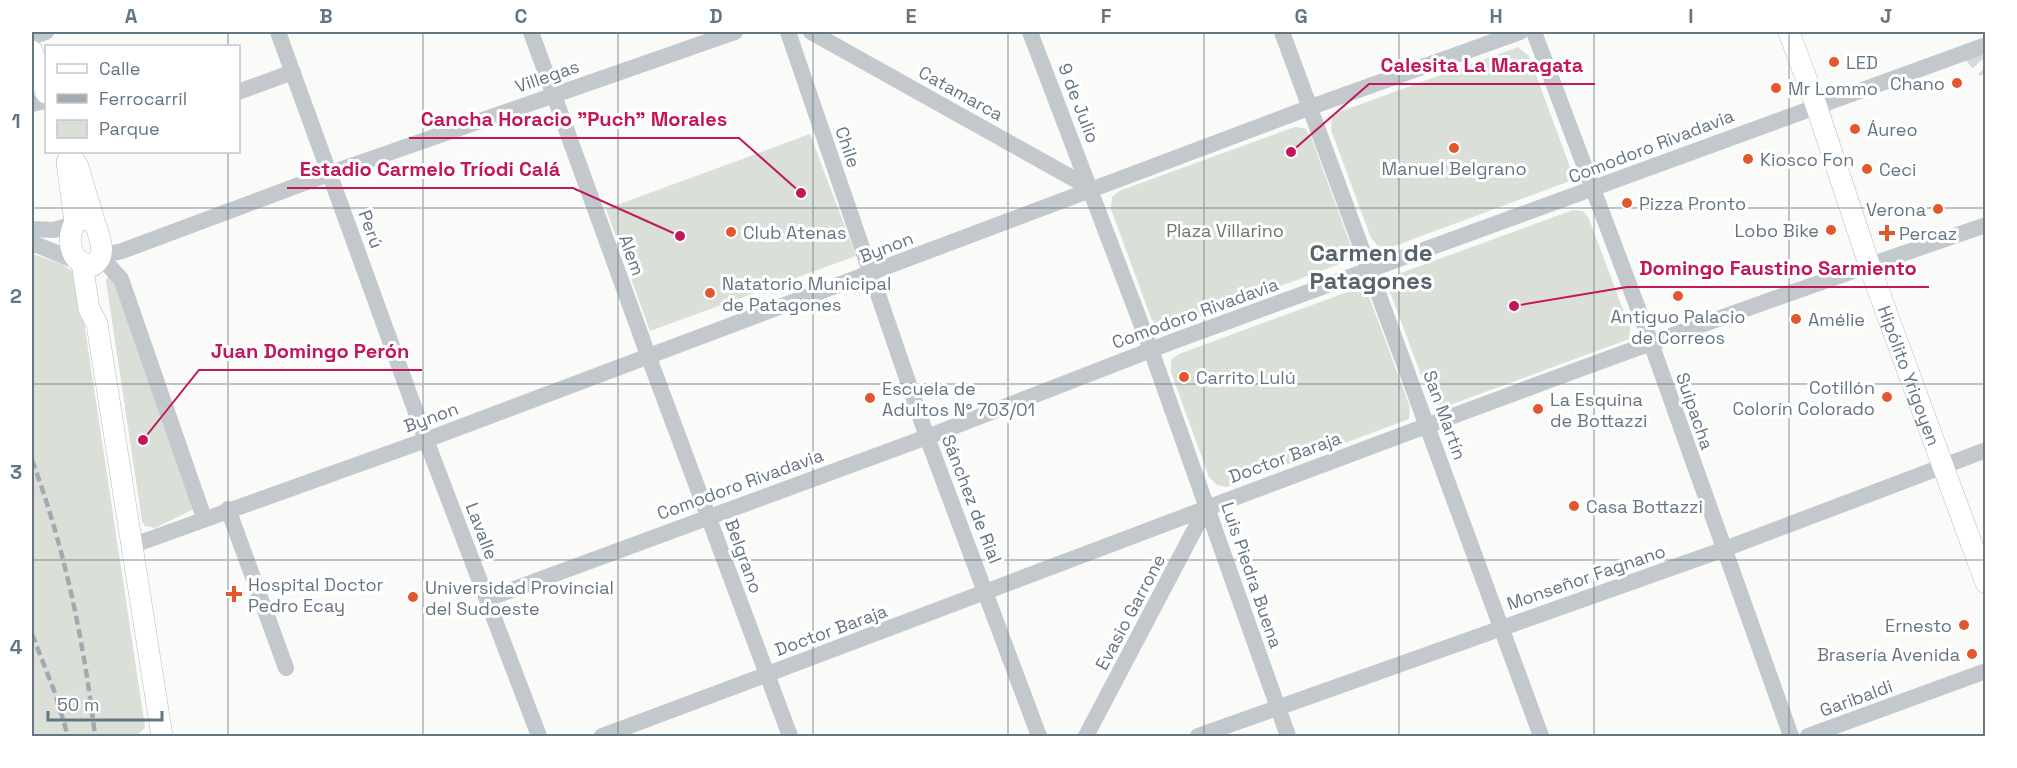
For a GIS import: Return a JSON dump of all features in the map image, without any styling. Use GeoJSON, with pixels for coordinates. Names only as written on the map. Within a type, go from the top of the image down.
{"type":"FeatureCollection","features":[{"type":"Feature","properties":{"kind":"main road","name":"Hipólito Yrigoyen"},"geometry":{"type":"LineString","coordinates":[[1789,32],[1986,583]]}},
{"type":"Feature","properties":{"kind":"main road"},"geometry":{"type":"LineString","coordinates":[[32,51],[45,90]]}},
{"type":"Feature","properties":{"kind":"main road"},"geometry":{"type":"LineString","coordinates":[[70,153],[66,165],[92,260],[102,308],[97,324],[162,736]]}},
{"type":"Feature","properties":{"kind":"main road"},"geometry":{"type":"LineString","coordinates":[[81,223],[70,242],[73,255],[92,260]]}},
{"type":"Feature","properties":{"kind":"street"},"geometry":{"type":"LineString","coordinates":[[32,37],[46,32]]}},
{"type":"Feature","properties":{"kind":"street","name":"Perú"},"geometry":{"type":"LineString","coordinates":[[278,32],[426,440]]}},
{"type":"Feature","properties":{"kind":"street","name":"Alem"},"geometry":{"type":"LineString","coordinates":[[531,32],[648,356]]}},
{"type":"Feature","properties":{"kind":"street","name":"Villegas"},"geometry":{"type":"LineString","coordinates":[[92,260],[553,94],[735,32]]}},
{"type":"Feature","properties":{"kind":"street","name":"Chile"},"geometry":{"type":"LineString","coordinates":[[788,32],[871,275]]}},
{"type":"Feature","properties":{"kind":"street","name":"Catamarca"},"geometry":{"type":"LineString","coordinates":[[811,32],[1092,189]]}},
{"type":"Feature","properties":{"kind":"street","name":"9 de Julio"},"geometry":{"type":"LineString","coordinates":[[1030,32],[1092,189]]}},
{"type":"Feature","properties":{"kind":"street","name":"San Martín"},"geometry":{"type":"LineString","coordinates":[[1282,32],[1428,425],[1540,736]]}},
{"type":"Feature","properties":{"kind":"street","name":"Bynon"},"geometry":{"type":"LineString","coordinates":[[131,546],[228,509],[426,440],[871,275],[1311,107],[1520,32]]}},
{"type":"Feature","properties":{"kind":"street","name":"Suipacha"},"geometry":{"type":"LineString","coordinates":[[1534,32],[1651,343],[1722,550],[1791,736]]}},
{"type":"Feature","properties":{"kind":"street","name":"Comodoro Rivadavia"},"geometry":{"type":"LineString","coordinates":[[487,599],[927,437],[1151,350],[1370,269],[1986,45]]}},
{"type":"Feature","properties":{"kind":"street"},"geometry":{"type":"LineString","coordinates":[[240,91],[293,72]]}},
{"type":"Feature","properties":{"kind":"street","name":"Luis Piedra Buena"},"geometry":{"type":"LineString","coordinates":[[1092,189],[1288,736]]}},
{"type":"Feature","properties":{"kind":"street"},"geometry":{"type":"LineString","coordinates":[[32,229],[54,230],[81,223]]}},
{"type":"Feature","properties":{"kind":"street","name":"Doctor Baraja"},"geometry":{"type":"LineString","coordinates":[[602,736],[987,593],[1207,506],[1651,343],[1986,225]]}},
{"type":"Feature","properties":{"kind":"street"},"geometry":{"type":"LineString","coordinates":[[32,243],[92,260],[121,279],[204,518]]}},
{"type":"Feature","properties":{"kind":"street","name":"Sánchez de Rial"},"geometry":{"type":"LineString","coordinates":[[871,275],[927,437],[1039,736]]}},
{"type":"Feature","properties":{"kind":"street","name":"Belgrano"},"geometry":{"type":"LineString","coordinates":[[648,356],[790,736]]}},
{"type":"Feature","properties":{"kind":"street","name":"Lavalle"},"geometry":{"type":"LineString","coordinates":[[426,440],[539,736]]}},
{"type":"Feature","properties":{"kind":"street","name":"Monseñor Fagnano"},"geometry":{"type":"LineString","coordinates":[[1198,736],[1276,706],[1722,550],[1986,450]]}},
{"type":"Feature","properties":{"kind":"street","name":"Evasio Garrone"},"geometry":{"type":"LineString","coordinates":[[1086,736],[1207,506]]}},
{"type":"Feature","properties":{"kind":"street"},"geometry":{"type":"LineString","coordinates":[[228,509],[286,668]]}},
{"type":"Feature","properties":{"kind":"street","name":"Garibaldi"},"geometry":{"type":"LineString","coordinates":[[1808,736],[1986,671]]}},
{"type":"Feature","properties":{"kind":"green space"},"geometry":{"type":"Polygon","coordinates":[[[1518,47],[1529,56],[1570,167],[1570,181],[1389,248],[1378,246],[1371,238],[1331,130],[1332,118],[1339,112],[1518,47]]]}},
{"type":"Feature","properties":{"kind":"green space","name":"Plaza Villarino"},"geometry":{"type":"Polygon","coordinates":[[[1295,127],[1304,128],[1311,137],[1352,249],[1350,260],[1169,328],[1158,326],[1151,318],[1111,209],[1112,197],[1119,191],[1295,127]]]}},
{"type":"Feature","properties":{"kind":"green space","name":"Club Atenas"},"geometry":{"type":"Polygon","coordinates":[[[810,134],[856,256],[650,331],[606,209],[810,134]]]}},
{"type":"Feature","properties":{"kind":"green space"},"geometry":{"type":"Polygon","coordinates":[[[1573,210],[1583,211],[1589,219],[1630,328],[1629,339],[1447,406],[1436,405],[1429,396],[1390,292],[1391,279],[1398,274],[1573,210]]]}},
{"type":"Feature","properties":{"kind":"green space"},"geometry":{"type":"Polygon","coordinates":[[[32,254],[63,264],[77,275],[145,727],[137,736],[32,736],[32,254]]]}},
{"type":"Feature","properties":{"kind":"green space"},"geometry":{"type":"Polygon","coordinates":[[[108,276],[113,277],[194,509],[155,528],[145,526],[142,521],[106,281],[108,276]]]}},
{"type":"Feature","properties":{"kind":"green space"},"geometry":{"type":"Polygon","coordinates":[[[1353,290],[1363,291],[1370,299],[1410,407],[1409,419],[1227,487],[1217,485],[1209,477],[1171,372],[1171,360],[1179,354],[1353,290]]]}},
{"type":"Feature","properties":{"kind":"tunnel"},"geometry":{"type":"LineString","coordinates":[[1968,51],[1986,71]]}},
{"type":"Feature","properties":{"kind":"railway"},"geometry":{"type":"LineString","coordinates":[[32,460],[54,527],[72,596],[95,736]]}},
{"type":"Feature","properties":{"kind":"railway"},"geometry":{"type":"LineString","coordinates":[[32,634],[55,693],[68,736]]}},
{"type":"Feature","properties":{"kind":"place","name":"LED"},"geometry":{"type":"Point","coordinates":[1834,62]}},
{"type":"Feature","properties":{"kind":"place","name":"Chano"},"geometry":{"type":"Point","coordinates":[1957,83]}},
{"type":"Feature","properties":{"kind":"place","name":"Mr Lommo"},"geometry":{"type":"Point","coordinates":[1776,88]}},
{"type":"Feature","properties":{"kind":"place","name":"Áureo"},"geometry":{"type":"Point","coordinates":[1855,129]}},
{"type":"Feature","properties":{"kind":"place","name":"Manuel Belgrano"},"geometry":{"type":"Point","coordinates":[1454,148]}},
{"type":"Feature","properties":{"kind":"place","name":"Calesita La Maragata"},"geometry":{"type":"Point","coordinates":[1291,152]}},
{"type":"Feature","properties":{"kind":"place","name":"Kiosco Fon"},"geometry":{"type":"Point","coordinates":[1748,159]}},
{"type":"Feature","properties":{"kind":"place","name":"Ceci"},"geometry":{"type":"Point","coordinates":[1867,169]}},
{"type":"Feature","properties":{"kind":"place","name":"Cancha Horacio \"Puch\" Morales"},"geometry":{"type":"Point","coordinates":[801,193]}},
{"type":"Feature","properties":{"kind":"place","name":"Pizza Pronto"},"geometry":{"type":"Point","coordinates":[1627,203]}},
{"type":"Feature","properties":{"kind":"place","name":"Verona"},"geometry":{"type":"Point","coordinates":[1938,209]}},
{"type":"Feature","properties":{"kind":"place","name":"Lobo Bike"},"geometry":{"type":"Point","coordinates":[1831,230]}},
{"type":"Feature","properties":{"kind":"place","name":"Club Atenas"},"geometry":{"type":"Point","coordinates":[731,232]}},
{"type":"Feature","properties":{"kind":"place","name":"Percaz"},"geometry":{"type":"Point","coordinates":[1887,233]}},
{"type":"Feature","properties":{"kind":"place","name":"Estadio Carmelo Tríodi Calá"},"geometry":{"type":"Point","coordinates":[680,236]}},
{"type":"Feature","properties":{"kind":"place","name":"Natatorio Municipal de Patagones"},"geometry":{"type":"Point","coordinates":[710,293]}},
{"type":"Feature","properties":{"kind":"place","name":"Antiguo Palacio de Correos"},"geometry":{"type":"Point","coordinates":[1678,296]}},
{"type":"Feature","properties":{"kind":"place","name":"Domingo Faustino Sarmiento"},"geometry":{"type":"Point","coordinates":[1514,306]}},
{"type":"Feature","properties":{"kind":"place","name":"Amélie"},"geometry":{"type":"Point","coordinates":[1796,319]}},
{"type":"Feature","properties":{"kind":"place","name":"Carrito Lulú"},"geometry":{"type":"Point","coordinates":[1184,377]}},
{"type":"Feature","properties":{"kind":"place","name":"Cotillón Colorín Colorado"},"geometry":{"type":"Point","coordinates":[1887,397]}},
{"type":"Feature","properties":{"kind":"place","name":"Escuela de Adultos N° 703/01"},"geometry":{"type":"Point","coordinates":[870,398]}},
{"type":"Feature","properties":{"kind":"place","name":"La Esquina de Bottazzi"},"geometry":{"type":"Point","coordinates":[1538,409]}},
{"type":"Feature","properties":{"kind":"place","name":"Juan Domingo Perón"},"geometry":{"type":"Point","coordinates":[143,440]}},
{"type":"Feature","properties":{"kind":"place","name":"Casa Bottazzi"},"geometry":{"type":"Point","coordinates":[1574,506]}},
{"type":"Feature","properties":{"kind":"place","name":"Hospital Doctor Pedro Ecay"},"geometry":{"type":"Point","coordinates":[234,594]}},
{"type":"Feature","properties":{"kind":"place","name":"Universidad Provincial del Sudoeste"},"geometry":{"type":"Point","coordinates":[413,597]}},
{"type":"Feature","properties":{"kind":"place","name":"Ernesto"},"geometry":{"type":"Point","coordinates":[1964,625]}},
{"type":"Feature","properties":{"kind":"place","name":"Brasería Avenida"},"geometry":{"type":"Point","coordinates":[1972,654]}},
{"type":"Feature","properties":{"kind":"district","name":"Carmen de Patagones"},"geometry":{"type":"Point","coordinates":[1371,266]}}]}
